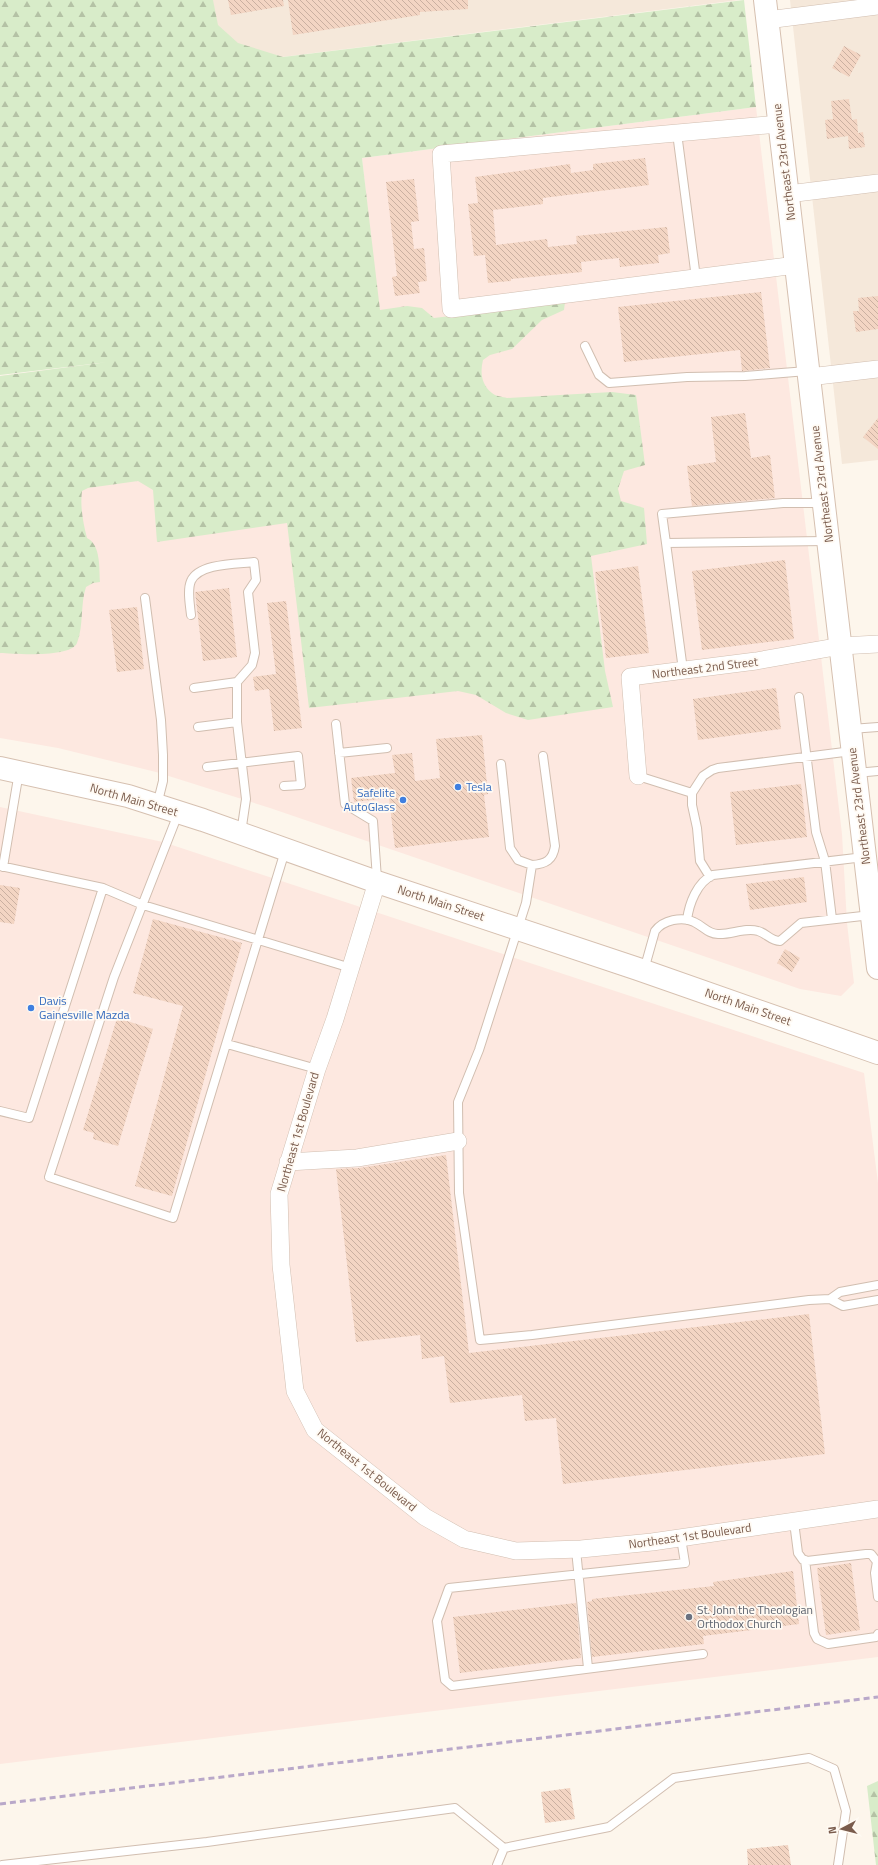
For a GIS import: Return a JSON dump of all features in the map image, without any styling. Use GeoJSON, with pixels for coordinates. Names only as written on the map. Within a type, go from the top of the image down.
{"type":"FeatureCollection","features":[{"type":"Feature","properties":{"kind":"main road","name":"Northeast 23rd Avenue"},"geometry":{"type":"LineString","coordinates":[[766,10],[850,729],[870,870],[875,915],[878,968]]}},
{"type":"Feature","properties":{"kind":"main road","name":"North Main Street"},"geometry":{"type":"LineString","coordinates":[[10,770],[128,796],[377,882],[644,971],[878,1053]]}},
{"type":"Feature","properties":{"kind":"street"},"geometry":{"type":"LineString","coordinates":[[766,10],[878,6]]}},
{"type":"Feature","properties":{"kind":"street"},"geometry":{"type":"LineString","coordinates":[[779,124],[441,154],[451,309],[796,265]]}},
{"type":"Feature","properties":{"kind":"street"},"geometry":{"type":"LineString","coordinates":[[788,194],[878,183]]}},
{"type":"Feature","properties":{"kind":"street"},"geometry":{"type":"LineString","coordinates":[[808,374],[878,369]]}},
{"type":"Feature","properties":{"kind":"street","name":"Northeast 2nd Street"},"geometry":{"type":"LineString","coordinates":[[638,776],[630,677],[756,661],[841,646],[878,644]]}},
{"type":"Feature","properties":{"kind":"street","name":"Northeast 1st Boulevard"},"geometry":{"type":"LineString","coordinates":[[377,882],[317,1068],[279,1194],[281,1265],[295,1391],[315,1430],[425,1517],[464,1539],[516,1551],[576,1550],[681,1538],[878,1509]]}},
{"type":"Feature","properties":{"kind":"street"},"geometry":{"type":"LineString","coordinates":[[288,1162],[358,1158],[458,1141]]}},
{"type":"Feature","properties":{"kind":"lane"},"geometry":{"type":"LineString","coordinates":[[677,133],[696,278]]}},
{"type":"Feature","properties":{"kind":"lane"},"geometry":{"type":"LineString","coordinates":[[585,346],[599,375],[610,383],[687,377],[808,374]]}},
{"type":"Feature","properties":{"kind":"lane"},"geometry":{"type":"LineString","coordinates":[[684,670],[662,514],[782,503],[824,503]]}},
{"type":"Feature","properties":{"kind":"lane"},"geometry":{"type":"LineString","coordinates":[[666,543],[828,542]]}},
{"type":"Feature","properties":{"kind":"lane"},"geometry":{"type":"LineString","coordinates":[[191,615],[189,594],[191,581],[198,572],[207,568],[254,562],[256,580],[248,592],[255,653],[252,665],[237,682],[194,688]]}},
{"type":"Feature","properties":{"kind":"lane"},"geometry":{"type":"LineString","coordinates":[[145,598],[162,741],[162,780],[157,806]]}},
{"type":"Feature","properties":{"kind":"lane"},"geometry":{"type":"LineString","coordinates":[[237,682],[237,722],[246,799],[241,834]]}},
{"type":"Feature","properties":{"kind":"lane"},"geometry":{"type":"LineString","coordinates":[[799,697],[816,832],[825,861],[832,919]]}},
{"type":"Feature","properties":{"kind":"lane"},"geometry":{"type":"LineString","coordinates":[[198,727],[237,722]]}},
{"type":"Feature","properties":{"kind":"lane"},"geometry":{"type":"LineString","coordinates":[[336,724],[345,804],[373,821],[377,882]]}},
{"type":"Feature","properties":{"kind":"lane"},"geometry":{"type":"LineString","coordinates":[[850,729],[878,727]]}},
{"type":"Feature","properties":{"kind":"lane"},"geometry":{"type":"LineString","coordinates":[[339,753],[387,748]]}},
{"type":"Feature","properties":{"kind":"lane"},"geometry":{"type":"LineString","coordinates":[[710,877],[700,861],[697,828],[692,805],[692,793],[703,776],[712,770],[853,751]]}},
{"type":"Feature","properties":{"kind":"lane"},"geometry":{"type":"LineString","coordinates":[[207,767],[298,756],[301,785],[284,786]]}},
{"type":"Feature","properties":{"kind":"lane"},"geometry":{"type":"LineString","coordinates":[[501,764],[510,848],[518,860],[532,865],[545,863],[554,855],[555,846],[543,756]]}},
{"type":"Feature","properties":{"kind":"lane"},"geometry":{"type":"LineString","coordinates":[[10,770],[2,866],[103,888],[143,905],[259,939],[350,968]]}},
{"type":"Feature","properties":{"kind":"lane"},"geometry":{"type":"LineString","coordinates":[[856,773],[878,771]]}},
{"type":"Feature","properties":{"kind":"lane"},"geometry":{"type":"LineString","coordinates":[[638,776],[692,793]]}},
{"type":"Feature","properties":{"kind":"lane"},"geometry":{"type":"LineString","coordinates":[[178,813],[114,977],[49,1177],[174,1218],[286,850]]}},
{"type":"Feature","properties":{"kind":"lane"},"geometry":{"type":"LineString","coordinates":[[687,920],[696,893],[710,877],[718,874],[825,861],[870,870]]}},
{"type":"Feature","properties":{"kind":"lane"},"geometry":{"type":"LineString","coordinates":[[532,865],[526,903],[477,1055],[458,1102],[459,1193],[480,1340],[540,1334],[809,1300],[830,1299],[843,1306],[878,1300]]}},
{"type":"Feature","properties":{"kind":"lane"},"geometry":{"type":"LineString","coordinates":[[0,1112],[29,1118],[103,888]]}},
{"type":"Feature","properties":{"kind":"lane"},"geometry":{"type":"LineString","coordinates":[[644,971],[657,928],[672,920],[687,920],[695,922],[705,930],[714,934],[752,930],[780,941],[801,923],[875,915]]}},
{"type":"Feature","properties":{"kind":"lane"},"geometry":{"type":"LineString","coordinates":[[227,1044],[317,1068]]}},
{"type":"Feature","properties":{"kind":"lane"},"geometry":{"type":"LineString","coordinates":[[830,1299],[840,1292],[878,1285]]}},
{"type":"Feature","properties":{"kind":"lane"},"geometry":{"type":"LineString","coordinates":[[794,1522],[798,1553],[805,1560],[814,1633],[816,1638],[828,1644],[876,1636],[878,1634]]}},
{"type":"Feature","properties":{"kind":"lane"},"geometry":{"type":"LineString","coordinates":[[681,1538],[685,1564],[449,1588],[437,1620],[445,1680],[452,1686],[703,1654]]}},
{"type":"Feature","properties":{"kind":"lane"},"geometry":{"type":"LineString","coordinates":[[576,1550],[588,1668]]}},
{"type":"Feature","properties":{"kind":"lane"},"geometry":{"type":"LineString","coordinates":[[805,1560],[872,1554],[878,1562],[875,1573],[878,1597]]}},
{"type":"Feature","properties":{"kind":"lane"},"geometry":{"type":"LineString","coordinates":[[504,1848],[609,1827],[674,1778],[809,1758],[834,1769],[846,1811],[838,1865]]}},
{"type":"Feature","properties":{"kind":"lane"},"geometry":{"type":"LineString","coordinates":[[2,1865],[207,1842],[455,1808],[504,1848]]}},
{"type":"Feature","properties":{"kind":"lane"},"geometry":{"type":"LineString","coordinates":[[497,1865],[504,1848]]}},
{"type":"Feature","properties":{"kind":"shaded area"},"geometry":{"type":"Polygon","coordinates":[[[0,0],[739,0],[0,92],[0,0]]]}},
{"type":"Feature","properties":{"kind":"shaded area"},"geometry":{"type":"Polygon","coordinates":[[[790,0],[878,0],[878,460],[842,464],[790,0]]]}},
{"type":"Feature","properties":{"kind":"shaded area"},"geometry":{"type":"Polygon","coordinates":[[[756,107],[842,834],[847,923],[854,983],[841,996],[800,989],[270,808],[156,772],[58,748],[0,738],[0,376],[381,328],[362,158],[756,107]]]}},
{"type":"Feature","properties":{"kind":"shaded area"},"geometry":{"type":"Polygon","coordinates":[[[0,807],[163,842],[864,1073],[878,1183],[878,1657],[0,1764],[0,807]]]}},
{"type":"Feature","properties":{"kind":"green space"},"geometry":{"type":"Polygon","coordinates":[[[0,0],[213,0],[218,25],[238,43],[283,57],[744,0],[756,107],[362,158],[380,310],[407,306],[422,308],[434,318],[565,302],[564,310],[542,320],[512,349],[490,355],[483,360],[482,378],[488,389],[495,395],[507,398],[612,392],[636,395],[645,465],[624,471],[618,489],[621,501],[644,508],[647,544],[591,556],[605,671],[613,707],[528,720],[506,713],[476,695],[458,691],[309,708],[287,523],[157,542],[153,490],[138,481],[88,488],[82,491],[81,497],[84,526],[87,538],[92,541],[97,551],[100,582],[93,583],[86,587],[83,601],[81,629],[77,643],[73,648],[65,651],[42,654],[0,653],[0,376],[108,362],[0,375],[0,0]]]}},
{"type":"Feature","properties":{"kind":"green space"},"geometry":{"type":"Polygon","coordinates":[[[878,1781],[878,1865],[876,1865],[867,1786],[878,1781]]]}},
{"type":"Feature","properties":{"kind":"building"},"geometry":{"type":"Polygon","coordinates":[[[228,0],[283,0],[284,6],[231,15],[228,0]]]}},
{"type":"Feature","properties":{"kind":"building"},"geometry":{"type":"Polygon","coordinates":[[[288,0],[468,0],[468,9],[420,12],[420,15],[293,35],[288,0]]]}},
{"type":"Feature","properties":{"kind":"building"},"geometry":{"type":"Polygon","coordinates":[[[844,46],[861,55],[849,77],[832,68],[844,46]]]}},
{"type":"Feature","properties":{"kind":"building"},"geometry":{"type":"Polygon","coordinates":[[[849,99],[852,120],[857,119],[858,133],[863,132],[865,147],[849,149],[848,136],[827,139],[825,120],[833,119],[831,101],[849,99]]]}},
{"type":"Feature","properties":{"kind":"building"},"geometry":{"type":"Polygon","coordinates":[[[645,158],[649,185],[543,198],[543,204],[493,210],[496,245],[547,239],[548,247],[577,244],[576,236],[667,227],[670,253],[658,255],[659,263],[620,267],[619,258],[581,262],[582,272],[511,279],[511,281],[488,283],[485,255],[474,256],[468,204],[478,203],[475,177],[570,164],[571,173],[593,170],[593,164],[645,158]]]}},
{"type":"Feature","properties":{"kind":"building"},"geometry":{"type":"Polygon","coordinates":[[[414,179],[419,221],[411,222],[414,249],[424,248],[427,281],[418,282],[420,293],[395,296],[392,277],[397,276],[386,182],[414,179]]]}},
{"type":"Feature","properties":{"kind":"building"},"geometry":{"type":"Polygon","coordinates":[[[761,292],[770,368],[742,371],[740,350],[624,362],[618,307],[761,292]]]}},
{"type":"Feature","properties":{"kind":"building"},"geometry":{"type":"Polygon","coordinates":[[[878,296],[878,329],[856,332],[853,311],[859,311],[858,298],[878,296]]]}},
{"type":"Feature","properties":{"kind":"building"},"geometry":{"type":"Polygon","coordinates":[[[745,413],[751,458],[770,455],[775,498],[692,506],[687,466],[716,462],[711,417],[745,413]]]}},
{"type":"Feature","properties":{"kind":"building"},"geometry":{"type":"Polygon","coordinates":[[[878,418],[878,449],[863,437],[878,418]]]}},
{"type":"Feature","properties":{"kind":"building"},"geometry":{"type":"Polygon","coordinates":[[[785,560],[794,639],[702,650],[692,571],[785,560]]]}},
{"type":"Feature","properties":{"kind":"building"},"geometry":{"type":"Polygon","coordinates":[[[638,566],[649,653],[606,658],[595,572],[638,566]]]}},
{"type":"Feature","properties":{"kind":"building"},"geometry":{"type":"Polygon","coordinates":[[[229,588],[237,657],[203,661],[195,592],[229,588]]]}},
{"type":"Feature","properties":{"kind":"building"},"geometry":{"type":"Polygon","coordinates":[[[286,601],[302,728],[274,731],[269,689],[255,691],[253,677],[276,674],[267,603],[286,601]]]}},
{"type":"Feature","properties":{"kind":"building"},"geometry":{"type":"Polygon","coordinates":[[[137,607],[144,669],[117,672],[109,610],[137,607]]]}},
{"type":"Feature","properties":{"kind":"building"},"geometry":{"type":"Polygon","coordinates":[[[776,688],[781,729],[698,740],[693,699],[776,688]]]}},
{"type":"Feature","properties":{"kind":"building"},"geometry":{"type":"Polygon","coordinates":[[[482,735],[488,794],[484,795],[489,837],[395,848],[389,798],[354,802],[351,778],[395,773],[392,755],[412,753],[415,781],[440,778],[436,739],[482,735]]]}},
{"type":"Feature","properties":{"kind":"building"},"geometry":{"type":"Polygon","coordinates":[[[801,784],[807,837],[736,845],[730,792],[801,784]]]}},
{"type":"Feature","properties":{"kind":"building"},"geometry":{"type":"Polygon","coordinates":[[[804,877],[807,902],[750,910],[746,884],[804,877]]]}},
{"type":"Feature","properties":{"kind":"building"},"geometry":{"type":"Polygon","coordinates":[[[0,885],[20,888],[14,924],[0,922],[0,885]]]}},
{"type":"Feature","properties":{"kind":"building"},"geometry":{"type":"Polygon","coordinates":[[[153,919],[242,943],[172,1196],[135,1186],[183,1006],[133,993],[153,919]]]}},
{"type":"Feature","properties":{"kind":"building"},"geometry":{"type":"Polygon","coordinates":[[[785,949],[800,958],[792,972],[777,963],[785,949]]]}},
{"type":"Feature","properties":{"kind":"building"},"geometry":{"type":"Polygon","coordinates":[[[117,1018],[153,1029],[118,1146],[93,1139],[94,1133],[83,1130],[117,1018]]]}},
{"type":"Feature","properties":{"kind":"building"},"geometry":{"type":"Polygon","coordinates":[[[446,1155],[469,1353],[809,1314],[825,1454],[563,1484],[556,1418],[525,1421],[522,1395],[450,1403],[444,1356],[422,1359],[420,1335],[356,1342],[336,1169],[359,1168],[446,1155]]]}},
{"type":"Feature","properties":{"kind":"building"},"geometry":{"type":"Polygon","coordinates":[[[851,1563],[860,1630],[826,1635],[817,1568],[851,1563]]]}},
{"type":"Feature","properties":{"kind":"building"},"geometry":{"type":"Polygon","coordinates":[[[793,1571],[799,1624],[703,1636],[704,1644],[592,1657],[587,1602],[592,1601],[592,1599],[714,1586],[713,1582],[793,1571]]]}},
{"type":"Feature","properties":{"kind":"building"},"geometry":{"type":"Polygon","coordinates":[[[576,1603],[581,1658],[460,1673],[453,1617],[576,1603]]]}},
{"type":"Feature","properties":{"kind":"building"},"geometry":{"type":"Polygon","coordinates":[[[570,1788],[575,1819],[545,1823],[541,1792],[570,1788]]]}},
{"type":"Feature","properties":{"kind":"building"},"geometry":{"type":"Polygon","coordinates":[[[788,1845],[791,1865],[748,1865],[747,1849],[788,1845]]]}},
{"type":"Feature","properties":{"kind":"railway"},"geometry":{"type":"LineString","coordinates":[[0,1804],[878,1697]]}},
{"type":"Feature","properties":{"kind":"place","name":"Tesla"},"geometry":{"type":"Point","coordinates":[458,787]}},
{"type":"Feature","properties":{"kind":"place","name":"Safelite AutoGlass"},"geometry":{"type":"Point","coordinates":[403,800]}},
{"type":"Feature","properties":{"kind":"place","name":"Davis Gainesville Mazda"},"geometry":{"type":"Point","coordinates":[31,1008]}},
{"type":"Feature","properties":{"kind":"place","name":"St. John the Theologian Orthodox Church"},"geometry":{"type":"Point","coordinates":[689,1617]}}]}
